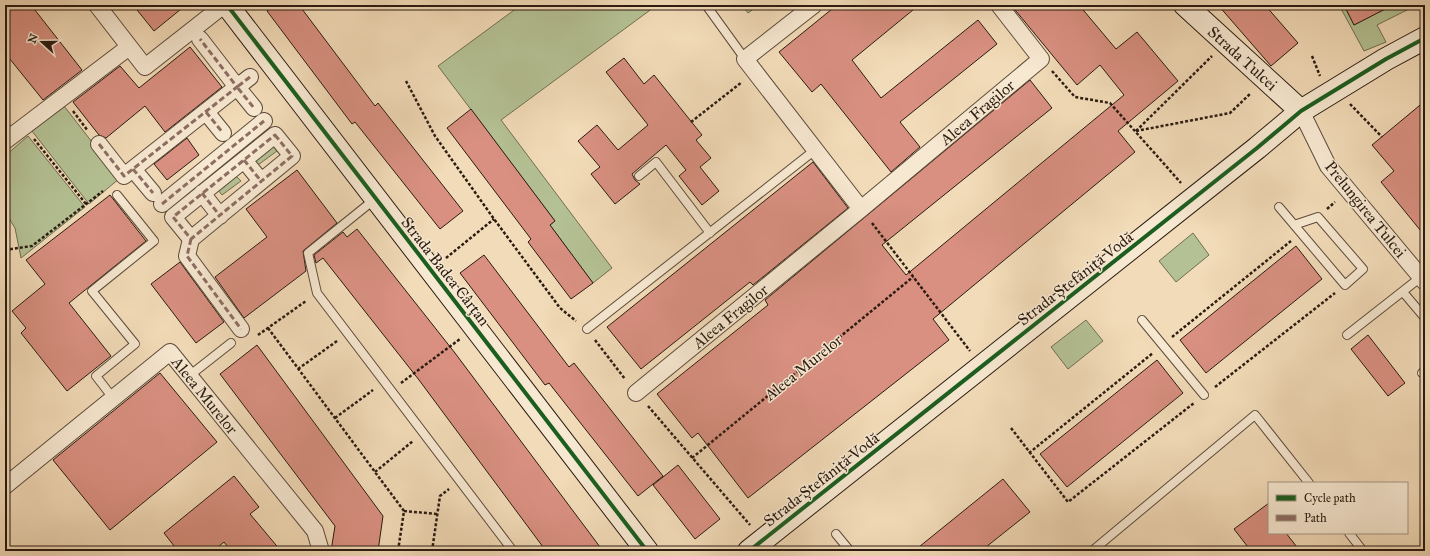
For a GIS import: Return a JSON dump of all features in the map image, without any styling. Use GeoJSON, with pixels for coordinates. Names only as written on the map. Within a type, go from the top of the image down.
{"type":"FeatureCollection","features":[{"type":"Feature","properties":{"kind":"street"},"geometry":{"type":"LineString","coordinates":[[97,5],[145,67],[225,5]]}},
{"type":"Feature","properties":{"kind":"street","name":"Strada Badea Cârțan"},"geometry":{"type":"LineString","coordinates":[[225,5],[376,198],[647,551]]}},
{"type":"Feature","properties":{"kind":"street"},"geometry":{"type":"LineString","coordinates":[[814,5],[744,58],[861,209]]}},
{"type":"Feature","properties":{"kind":"street"},"geometry":{"type":"LineString","coordinates":[[999,5],[1041,59]]}},
{"type":"Feature","properties":{"kind":"street","name":"Strada Tulcei"},"geometry":{"type":"LineString","coordinates":[[1185,5],[1301,111]]}},
{"type":"Feature","properties":{"kind":"street","name":"Strada Ștefăniță Vodă"},"geometry":{"type":"LineString","coordinates":[[749,551],[1251,153],[1301,111],[1386,59],[1425,38]]}},
{"type":"Feature","properties":{"kind":"street"},"geometry":{"type":"LineString","coordinates":[[200,39],[236,88],[254,108]]}},
{"type":"Feature","properties":{"kind":"street"},"geometry":{"type":"LineString","coordinates":[[5,141],[129,46]]}},
{"type":"Feature","properties":{"kind":"street","name":"Aleea Fragilor"},"geometry":{"type":"LineString","coordinates":[[636,393],[861,209],[1041,59]]}},
{"type":"Feature","properties":{"kind":"street"},"geometry":{"type":"LineString","coordinates":[[128,172],[250,77]]}},
{"type":"Feature","properties":{"kind":"street","name":"Prelungirea Tulcei"},"geometry":{"type":"LineString","coordinates":[[1301,111],[1328,166],[1423,280]]}},
{"type":"Feature","properties":{"kind":"street"},"geometry":{"type":"LineString","coordinates":[[206,112],[223,133]]}},
{"type":"Feature","properties":{"kind":"street"},"geometry":{"type":"LineString","coordinates":[[98,144],[157,199],[264,121]]}},
{"type":"Feature","properties":{"kind":"street"},"geometry":{"type":"LineString","coordinates":[[191,239],[173,218],[275,134],[292,156],[191,239],[187,256],[240,329]]}},
{"type":"Feature","properties":{"kind":"street"},"geometry":{"type":"LineString","coordinates":[[244,160],[261,181]]}},
{"type":"Feature","properties":{"kind":"street"},"geometry":{"type":"LineString","coordinates":[[202,194],[220,216]]}},
{"type":"Feature","properties":{"kind":"street","name":"Aleea Murelor"},"geometry":{"type":"LineString","coordinates":[[5,486],[170,352],[315,531],[321,551]]}},
{"type":"Feature","properties":{"kind":"lane"},"geometry":{"type":"LineString","coordinates":[[706,5],[744,58]]}},
{"type":"Feature","properties":{"kind":"lane"},"geometry":{"type":"LineString","coordinates":[[587,329],[815,150]]}},
{"type":"Feature","properties":{"kind":"lane"},"geometry":{"type":"LineString","coordinates":[[639,176],[656,162],[710,233]]}},
{"type":"Feature","properties":{"kind":"lane"},"geometry":{"type":"LineString","coordinates":[[113,398],[96,376],[135,344],[92,291],[154,242],[117,195]]}},
{"type":"Feature","properties":{"kind":"lane"},"geometry":{"type":"LineString","coordinates":[[376,198],[308,253],[317,293],[513,551]]}},
{"type":"Feature","properties":{"kind":"lane"},"geometry":{"type":"LineString","coordinates":[[1279,207],[1294,225],[1345,285],[1363,269],[1318,217],[1294,225]]}},
{"type":"Feature","properties":{"kind":"lane"},"geometry":{"type":"LineString","coordinates":[[1347,335],[1403,292],[1423,280]]}},
{"type":"Feature","properties":{"kind":"lane"},"geometry":{"type":"LineString","coordinates":[[1403,292],[1425,318]]}},
{"type":"Feature","properties":{"kind":"lane"},"geometry":{"type":"LineString","coordinates":[[1142,320],[1204,395]]}},
{"type":"Feature","properties":{"kind":"lane"},"geometry":{"type":"LineString","coordinates":[[189,376],[231,344]]}},
{"type":"Feature","properties":{"kind":"lane"},"geometry":{"type":"LineString","coordinates":[[1092,551],[1255,415],[1308,482]]}},
{"type":"Feature","properties":{"kind":"lane"},"geometry":{"type":"LineString","coordinates":[[836,534],[850,551]]}},
{"type":"Feature","properties":{"kind":"lane"},"geometry":{"type":"LineString","coordinates":[[1350,534],[1363,551]]}},
{"type":"Feature","properties":{"kind":"path"},"geometry":{"type":"LineString","coordinates":[[1135,132],[1214,55]]}},
{"type":"Feature","properties":{"kind":"path"},"geometry":{"type":"LineString","coordinates":[[1312,56],[1322,80]]}},
{"type":"Feature","properties":{"kind":"path"},"geometry":{"type":"LineString","coordinates":[[1041,59],[1075,97],[1110,103],[1184,186]]}},
{"type":"Feature","properties":{"kind":"path"},"geometry":{"type":"LineString","coordinates":[[691,122],[755,72]]}},
{"type":"Feature","properties":{"kind":"path"},"geometry":{"type":"LineString","coordinates":[[406,81],[435,136],[560,308],[587,329],[636,393],[753,529]]}},
{"type":"Feature","properties":{"kind":"path"},"geometry":{"type":"LineString","coordinates":[[1135,132],[1230,113],[1254,89]]}},
{"type":"Feature","properties":{"kind":"path"},"geometry":{"type":"LineString","coordinates":[[62,97],[98,144]]}},
{"type":"Feature","properties":{"kind":"path"},"geometry":{"type":"LineString","coordinates":[[1347,101],[1382,137]]}},
{"type":"Feature","properties":{"kind":"path"},"geometry":{"type":"LineString","coordinates":[[24,126],[86,204]]}},
{"type":"Feature","properties":{"kind":"path"},"geometry":{"type":"LineString","coordinates":[[5,250],[32,246],[128,172]]}},
{"type":"Feature","properties":{"kind":"path"},"geometry":{"type":"LineString","coordinates":[[1318,217],[1341,197],[1350,192]]}},
{"type":"Feature","properties":{"kind":"path"},"geometry":{"type":"LineString","coordinates":[[861,209],[968,348]]}},
{"type":"Feature","properties":{"kind":"path"},"geometry":{"type":"LineString","coordinates":[[445,259],[494,219]]}},
{"type":"Feature","properties":{"kind":"path"},"geometry":{"type":"LineString","coordinates":[[1010,428],[1068,502],[1345,285]]}},
{"type":"Feature","properties":{"kind":"path"},"geometry":{"type":"LineString","coordinates":[[231,344],[250,341],[317,293]]}},
{"type":"Feature","properties":{"kind":"path"},"geometry":{"type":"LineString","coordinates":[[268,328],[404,511],[398,551]]}},
{"type":"Feature","properties":{"kind":"path"},"geometry":{"type":"LineString","coordinates":[[298,369],[347,333]]}},
{"type":"Feature","properties":{"kind":"path"},"geometry":{"type":"LineString","coordinates":[[401,384],[464,336]]}},
{"type":"Feature","properties":{"kind":"path"},"geometry":{"type":"LineString","coordinates":[[335,418],[384,382]]}},
{"type":"Feature","properties":{"kind":"path"},"geometry":{"type":"LineString","coordinates":[[375,472],[423,433]]}},
{"type":"Feature","properties":{"kind":"path"},"geometry":{"type":"LineString","coordinates":[[432,551],[440,496],[460,481]]}},
{"type":"Feature","properties":{"kind":"path"},"geometry":{"type":"LineString","coordinates":[[404,511],[438,514]]}},
{"type":"Feature","properties":{"kind":"green space"},"geometry":{"type":"Polygon","coordinates":[[[521,5],[657,5],[501,120],[612,268],[593,283],[550,225],[555,221],[438,66],[521,5]]]}},
{"type":"Feature","properties":{"kind":"green space"},"geometry":{"type":"Polygon","coordinates":[[[742,5],[759,5],[748,13],[742,5]]]}},
{"type":"Feature","properties":{"kind":"green space"},"geometry":{"type":"Polygon","coordinates":[[[1339,5],[1344,5],[1354,25],[1393,5],[1417,5],[1377,25],[1386,42],[1364,51],[1339,5]]]}},
{"type":"Feature","properties":{"kind":"green space"},"geometry":{"type":"Polygon","coordinates":[[[64,106],[120,178],[89,204],[32,131],[64,106]]]}},
{"type":"Feature","properties":{"kind":"green space"},"geometry":{"type":"Polygon","coordinates":[[[28,136],[85,207],[21,258],[15,228],[5,212],[5,156],[28,136]]]}},
{"type":"Feature","properties":{"kind":"green space"},"geometry":{"type":"Polygon","coordinates":[[[273,145],[277,151],[258,165],[254,160],[273,145]]]}},
{"type":"Feature","properties":{"kind":"green space"},"geometry":{"type":"Polygon","coordinates":[[[236,176],[241,181],[222,195],[218,190],[236,176]]]}},
{"type":"Feature","properties":{"kind":"green space"},"geometry":{"type":"Polygon","coordinates":[[[1193,233],[1209,255],[1176,282],[1159,261],[1193,233]]]}},
{"type":"Feature","properties":{"kind":"green space"},"geometry":{"type":"Polygon","coordinates":[[[1086,320],[1103,341],[1068,369],[1051,347],[1086,320]]]}},
{"type":"Feature","properties":{"kind":"building"},"geometry":{"type":"Polygon","coordinates":[[[5,5],[31,5],[82,70],[43,100],[5,53],[5,5]]]}},
{"type":"Feature","properties":{"kind":"building"},"geometry":{"type":"Polygon","coordinates":[[[133,5],[186,5],[154,31],[133,5]]]}},
{"type":"Feature","properties":{"kind":"building"},"geometry":{"type":"Polygon","coordinates":[[[275,5],[299,5],[375,106],[378,103],[463,211],[440,229],[355,122],[352,124],[267,11],[275,5]]]}},
{"type":"Feature","properties":{"kind":"building"},"geometry":{"type":"Polygon","coordinates":[[[837,5],[919,5],[852,60],[881,98],[978,20],[997,44],[900,122],[920,147],[891,172],[821,84],[812,92],[779,52],[837,5]]]}},
{"type":"Feature","properties":{"kind":"building"},"geometry":{"type":"Polygon","coordinates":[[[1011,5],[1079,5],[1116,49],[1137,32],[1178,81],[1118,131],[1135,152],[933,319],[949,340],[748,498],[698,433],[692,438],[657,394],[768,305],[765,300],[1030,80],[1052,108],[882,245],[906,275],[1124,95],[1100,65],[1077,85],[1011,5]]]}},
{"type":"Feature","properties":{"kind":"building"},"geometry":{"type":"Polygon","coordinates":[[[1218,5],[1265,5],[1298,43],[1271,66],[1218,5]]]}},
{"type":"Feature","properties":{"kind":"building"},"geometry":{"type":"Polygon","coordinates":[[[1344,5],[1393,5],[1354,25],[1344,5]]]}},
{"type":"Feature","properties":{"kind":"building"},"geometry":{"type":"Polygon","coordinates":[[[190,47],[222,87],[165,132],[145,106],[106,138],[99,135],[73,102],[120,66],[139,88],[190,47]]]}},
{"type":"Feature","properties":{"kind":"building"},"geometry":{"type":"Polygon","coordinates":[[[624,58],[644,84],[654,75],[702,135],[696,140],[711,158],[700,167],[719,191],[702,205],[679,176],[686,170],[666,145],[632,174],[635,180],[640,184],[615,204],[591,174],[600,167],[578,141],[597,125],[618,150],[648,125],[606,72],[624,58]]]}},
{"type":"Feature","properties":{"kind":"building"},"geometry":{"type":"Polygon","coordinates":[[[1425,101],[1425,236],[1381,182],[1394,171],[1372,145],[1425,101]]]}},
{"type":"Feature","properties":{"kind":"building"},"geometry":{"type":"Polygon","coordinates":[[[471,109],[555,221],[550,225],[593,283],[571,299],[528,242],[531,239],[447,128],[471,109]]]}},
{"type":"Feature","properties":{"kind":"building"},"geometry":{"type":"Polygon","coordinates":[[[187,138],[199,155],[167,180],[154,164],[187,138]]]}},
{"type":"Feature","properties":{"kind":"building"},"geometry":{"type":"Polygon","coordinates":[[[813,162],[848,208],[753,285],[750,282],[641,369],[607,327],[813,162]]]}},
{"type":"Feature","properties":{"kind":"building"},"geometry":{"type":"Polygon","coordinates":[[[297,170],[337,223],[303,251],[306,271],[244,318],[215,277],[267,237],[246,209],[297,170]]]}},
{"type":"Feature","properties":{"kind":"building"},"geometry":{"type":"Polygon","coordinates":[[[110,195],[146,241],[69,303],[111,356],[67,391],[21,333],[26,328],[12,311],[45,284],[26,260],[110,195]]]}},
{"type":"Feature","properties":{"kind":"building"},"geometry":{"type":"Polygon","coordinates":[[[357,229],[455,353],[603,551],[546,551],[419,380],[323,258],[316,263],[314,255],[343,232],[347,237],[357,229]]]}},
{"type":"Feature","properties":{"kind":"building"},"geometry":{"type":"Polygon","coordinates":[[[1296,246],[1322,279],[1206,373],[1180,340],[1296,246]]]}},
{"type":"Feature","properties":{"kind":"building"},"geometry":{"type":"Polygon","coordinates":[[[484,255],[569,367],[574,363],[663,476],[638,496],[549,383],[545,385],[460,273],[484,255]]]}},
{"type":"Feature","properties":{"kind":"building"},"geometry":{"type":"Polygon","coordinates":[[[180,262],[224,322],[196,343],[151,284],[180,262]]]}},
{"type":"Feature","properties":{"kind":"building"},"geometry":{"type":"Polygon","coordinates":[[[1368,335],[1405,383],[1388,396],[1351,349],[1368,335]]]}},
{"type":"Feature","properties":{"kind":"building"},"geometry":{"type":"Polygon","coordinates":[[[257,345],[383,516],[378,551],[331,551],[335,526],[220,374],[257,345]]]}},
{"type":"Feature","properties":{"kind":"building"},"geometry":{"type":"Polygon","coordinates":[[[1157,360],[1183,393],[1067,487],[1040,454],[1157,360]]]}},
{"type":"Feature","properties":{"kind":"building"},"geometry":{"type":"Polygon","coordinates":[[[160,373],[217,442],[110,530],[53,460],[160,373]]]}},
{"type":"Feature","properties":{"kind":"building"},"geometry":{"type":"Polygon","coordinates":[[[678,465],[720,519],[695,539],[653,485],[678,465]]]}},
{"type":"Feature","properties":{"kind":"building"},"geometry":{"type":"Polygon","coordinates":[[[234,476],[259,507],[250,514],[281,551],[231,551],[224,542],[213,551],[178,551],[164,533],[234,476]]]}},
{"type":"Feature","properties":{"kind":"building"},"geometry":{"type":"Polygon","coordinates":[[[1003,479],[1030,512],[981,551],[914,551],[1003,479]]]}},
{"type":"Feature","properties":{"kind":"building"},"geometry":{"type":"Polygon","coordinates":[[[1268,504],[1268,534],[1287,534],[1300,551],[1251,551],[1234,529],[1268,504]]]}},
{"type":"Feature","properties":{"kind":"marked path"},"geometry":{"type":"LineString","coordinates":[[99,144],[124,176],[237,87],[200,39]]}},
{"type":"Feature","properties":{"kind":"marked path"},"geometry":{"type":"LineString","coordinates":[[250,77],[237,87],[254,108]]}},
{"type":"Feature","properties":{"kind":"marked path"},"geometry":{"type":"LineString","coordinates":[[206,112],[223,133]]}},
{"type":"Feature","properties":{"kind":"marked path"},"geometry":{"type":"LineString","coordinates":[[162,204],[264,121]]}},
{"type":"Feature","properties":{"kind":"marked path"},"geometry":{"type":"LineString","coordinates":[[275,135],[292,156],[191,239],[173,217],[275,135]]}},
{"type":"Feature","properties":{"kind":"marked path"},"geometry":{"type":"LineString","coordinates":[[244,160],[261,181]]}},
{"type":"Feature","properties":{"kind":"marked path"},"geometry":{"type":"LineString","coordinates":[[133,169],[153,193]]}},
{"type":"Feature","properties":{"kind":"marked path"},"geometry":{"type":"LineString","coordinates":[[202,193],[220,216]]}},
{"type":"Feature","properties":{"kind":"marked path"},"geometry":{"type":"LineString","coordinates":[[191,239],[187,256],[241,329]]}},
{"type":"Feature","properties":{"kind":"cycle path"},"geometry":{"type":"LineString","coordinates":[[227,5],[647,551]]}},
{"type":"Feature","properties":{"kind":"cycle path"},"geometry":{"type":"LineString","coordinates":[[749,551],[1257,148],[1301,111],[1386,59],[1425,38]]}}]}
